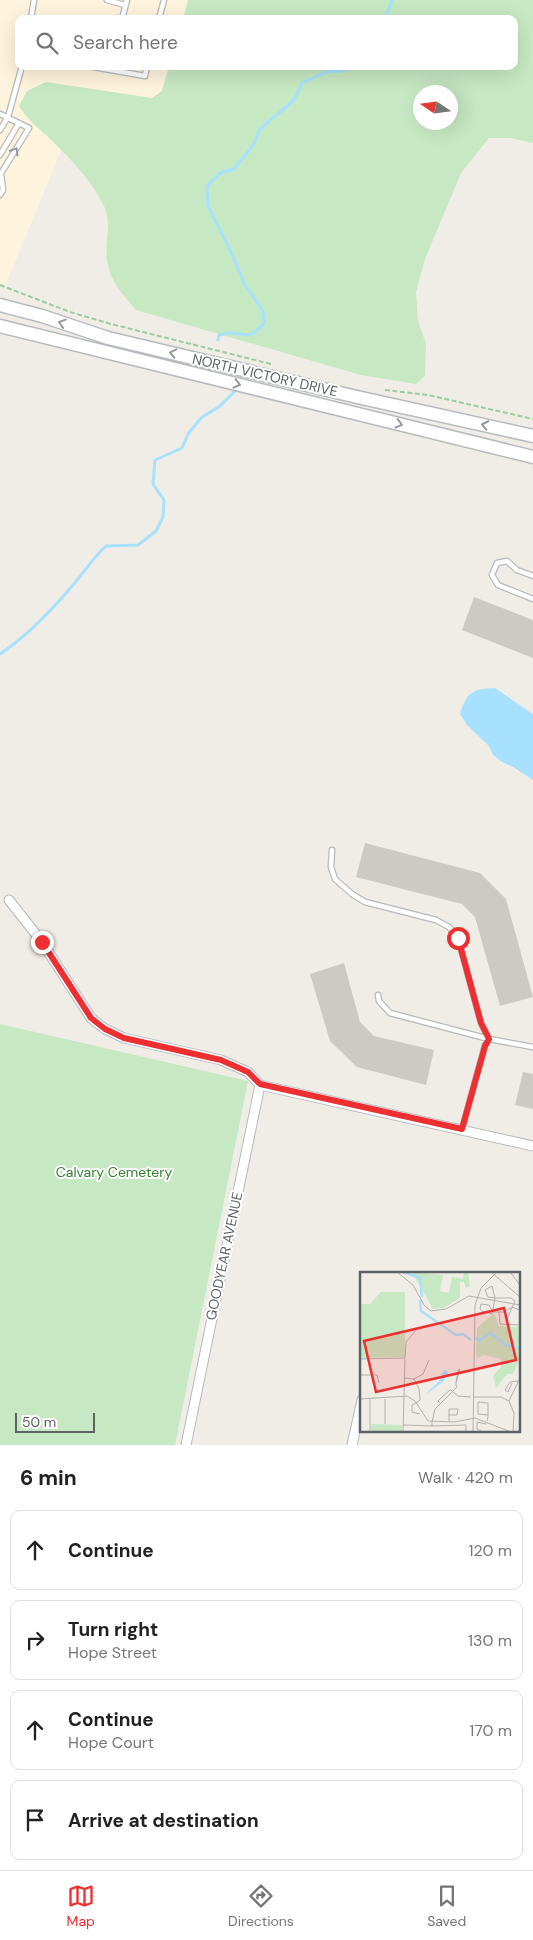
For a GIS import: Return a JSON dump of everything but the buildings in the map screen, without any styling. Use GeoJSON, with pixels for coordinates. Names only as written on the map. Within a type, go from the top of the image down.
{"type":"FeatureCollection","features":[{"type":"Feature","properties":{"kind":"main road","name":"NORTH VICTORY DRIVE"},"geometry":{"type":"LineString","coordinates":[[0,305],[42,316],[108,338],[357,397],[533,436]]}},
{"type":"Feature","properties":{"kind":"main road","name":"NORTH VICTORY DRIVE"},"geometry":{"type":"LineString","coordinates":[[0,326],[533,457]]}},
{"type":"Feature","properties":{"kind":"street"},"geometry":{"type":"LineString","coordinates":[[9,900],[42,942],[91,1018],[105,1029],[124,1038],[221,1060],[248,1072],[260,1084],[533,1146]]}},
{"type":"Feature","properties":{"kind":"street","name":"GOODYEAR AVENUE"},"geometry":{"type":"LineString","coordinates":[[186,1445],[260,1084]]}},
{"type":"Feature","properties":{"kind":"street"},"geometry":{"type":"LineString","coordinates":[[352,1445],[360,1409]]}},
{"type":"Feature","properties":{"kind":"lane"},"geometry":{"type":"LineString","coordinates":[[32,15],[34,0]]}},
{"type":"Feature","properties":{"kind":"lane"},"geometry":{"type":"LineString","coordinates":[[107,0],[126,2],[123,15]]}},
{"type":"Feature","properties":{"kind":"lane"},"geometry":{"type":"LineString","coordinates":[[161,15],[164,0]]}},
{"type":"Feature","properties":{"kind":"lane"},"geometry":{"type":"LineString","coordinates":[[0,130],[8,117],[21,70]]}},
{"type":"Feature","properties":{"kind":"lane"},"geometry":{"type":"LineString","coordinates":[[117,70],[145,76],[147,70]]}},
{"type":"Feature","properties":{"kind":"lane"},"geometry":{"type":"LineString","coordinates":[[0,114],[29,128],[0,174],[3,190],[0,195]]}},
{"type":"Feature","properties":{"kind":"lane"},"geometry":{"type":"LineString","coordinates":[[0,155],[19,122]]}},
{"type":"Feature","properties":{"kind":"lane"},"geometry":{"type":"LineString","coordinates":[[533,576],[517,570],[508,561],[497,564],[492,575],[498,585],[533,599]]}},
{"type":"Feature","properties":{"kind":"lane"},"geometry":{"type":"LineString","coordinates":[[332,850],[331,867],[335,879],[352,894],[365,902],[436,920],[449,928],[458,938],[481,1023],[489,1039]]}},
{"type":"Feature","properties":{"kind":"lane"},"geometry":{"type":"LineString","coordinates":[[378,995],[379,1001],[390,1013],[489,1039],[533,1047]]}},
{"type":"Feature","properties":{"kind":"lane"},"geometry":{"type":"LineString","coordinates":[[462,1129],[485,1046],[489,1039]]}},
{"type":"Feature","properties":{"kind":"path"},"geometry":{"type":"LineString","coordinates":[[0,285],[70,312],[111,324],[277,365]]}},
{"type":"Feature","properties":{"kind":"path"},"geometry":{"type":"LineString","coordinates":[[380,390],[428,395],[533,418]]}},
{"type":"Feature","properties":{"kind":"shaded area"},"geometry":{"type":"Polygon","coordinates":[[[0,0],[188,0],[184,15],[15,15],[15,70],[168,70],[156,112],[83,97],[5,287],[0,285],[0,0]]]}},
{"type":"Feature","properties":{"kind":"green space"},"geometry":{"type":"Polygon","coordinates":[[[188,0],[533,0],[533,143],[510,138],[489,138],[461,173],[425,259],[416,292],[418,321],[426,344],[425,376],[416,384],[361,375],[136,310],[126,299],[111,275],[106,255],[107,214],[100,198],[79,169],[29,119],[19,106],[27,91],[46,82],[152,98],[162,91],[168,70],[518,70],[518,15],[184,15],[188,0]]]}},
{"type":"Feature","properties":{"kind":"green space","name":"Calvary Cemetery"},"geometry":{"type":"Polygon","coordinates":[[[0,1024],[248,1081],[175,1445],[0,1445],[0,1024]]]}},
{"type":"Feature","properties":{"kind":"water"},"geometry":{"type":"Polygon","coordinates":[[[495,688],[533,714],[533,780],[493,755],[489,746],[467,725],[460,714],[465,701],[472,693],[481,689],[495,688]]]}},
{"type":"Feature","properties":{"kind":"waterway"},"geometry":{"type":"LineString","coordinates":[[386,15],[392,0]]}},
{"type":"Feature","properties":{"kind":"waterway"},"geometry":{"type":"LineString","coordinates":[[218,340],[219,335],[228,333],[251,335],[264,324],[263,311],[245,285],[208,206],[207,186],[220,173],[234,169],[254,144],[260,129],[294,100],[302,83],[326,72],[345,70]]}},
{"type":"Feature","properties":{"kind":"waterway"},"geometry":{"type":"LineString","coordinates":[[0,654],[20,639],[48,613],[106,546],[138,545],[156,531],[163,517],[164,500],[153,484],[155,460],[182,448],[188,434],[201,418],[220,406],[234,392]]}},
{"type":"Feature","properties":{"kind":"route"},"geometry":{"type":"LineString","coordinates":[[42,942],[91,1018],[105,1029],[124,1038],[221,1060],[248,1072],[260,1084],[462,1129],[485,1046],[489,1039],[481,1023],[458,938]]}}]}
